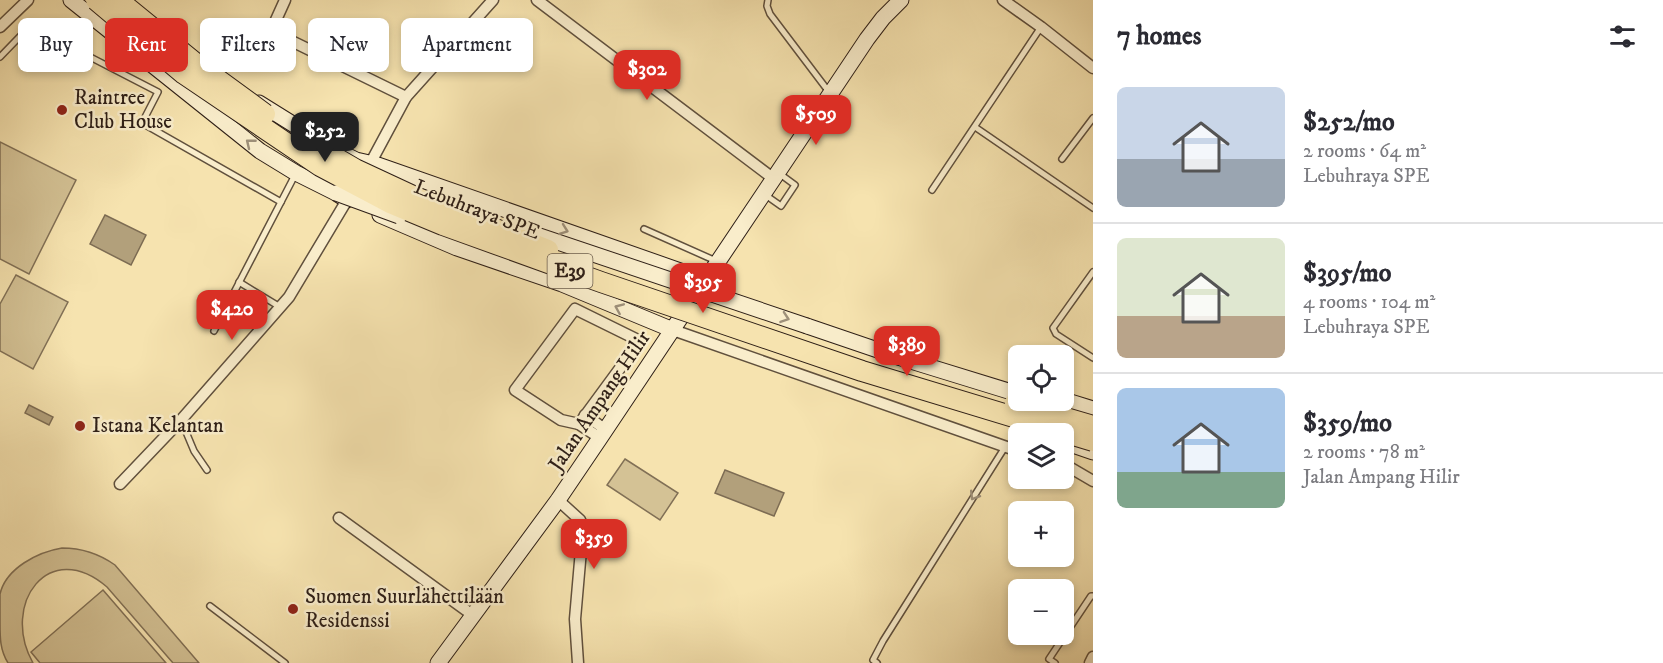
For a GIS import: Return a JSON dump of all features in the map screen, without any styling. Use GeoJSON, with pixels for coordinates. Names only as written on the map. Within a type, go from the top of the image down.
{"type":"FeatureCollection","features":[{"type":"Feature","properties":{"kind":"highway","name":"Lebuhraya SPE"},"geometry":{"type":"LineString","coordinates":[[96,0],[184,74],[320,166],[390,203],[443,225],[591,279],[1091,447]]}},
{"type":"Feature","properties":{"kind":"highway","name":"Lebuhraya SPE"},"geometry":{"type":"LineString","coordinates":[[118,0],[194,62],[273,120],[327,154],[413,196],[547,249],[865,359],[1093,426]]}},
{"type":"Feature","properties":{"kind":"street"},"geometry":{"type":"LineString","coordinates":[[0,27],[27,0]]}},
{"type":"Feature","properties":{"kind":"street"},"geometry":{"type":"LineString","coordinates":[[71,0],[260,151],[296,173],[342,196],[457,248],[562,284],[673,330],[1008,448]]}},
{"type":"Feature","properties":{"kind":"street"},"geometry":{"type":"LineString","coordinates":[[131,0],[191,52],[263,106],[309,136],[363,162],[487,202],[706,280]]}},
{"type":"Feature","properties":{"kind":"street"},"geometry":{"type":"LineString","coordinates":[[285,0],[271,31],[406,97]]}},
{"type":"Feature","properties":{"kind":"street"},"geometry":{"type":"LineString","coordinates":[[363,162],[406,97],[494,0]]}},
{"type":"Feature","properties":{"kind":"street"},"geometry":{"type":"LineString","coordinates":[[537,0],[776,176]]}},
{"type":"Feature","properties":{"kind":"street","name":"Jalan Ampang Hilir"},"geometry":{"type":"LineString","coordinates":[[438,663],[558,500],[867,39],[901,0]]}},
{"type":"Feature","properties":{"kind":"street"},"geometry":{"type":"LineString","coordinates":[[1003,0],[1093,68]]}},
{"type":"Feature","properties":{"kind":"street"},"geometry":{"type":"LineString","coordinates":[[363,162],[368,170],[521,230],[901,358],[1008,391]]}},
{"type":"Feature","properties":{"kind":"street"},"geometry":{"type":"LineString","coordinates":[[120,484],[181,420],[289,297],[342,196]]}},
{"type":"Feature","properties":{"kind":"street"},"geometry":{"type":"LineString","coordinates":[[342,196],[795,356],[1008,423]]}},
{"type":"Feature","properties":{"kind":"street"},"geometry":{"type":"LineString","coordinates":[[582,419],[640,341],[575,309],[515,390],[561,420],[582,419],[603,434]]}},
{"type":"Feature","properties":{"kind":"street"},"geometry":{"type":"LineString","coordinates":[[1074,403],[1093,409]]}},
{"type":"Feature","properties":{"kind":"street"},"geometry":{"type":"LineString","coordinates":[[972,411],[1017,423]]}},
{"type":"Feature","properties":{"kind":"street"},"geometry":{"type":"LineString","coordinates":[[1074,439],[1091,447]]}},
{"type":"Feature","properties":{"kind":"street"},"geometry":{"type":"LineString","coordinates":[[1074,444],[1091,447]]}},
{"type":"Feature","properties":{"kind":"street"},"geometry":{"type":"LineString","coordinates":[[1074,470],[1093,481]]}},
{"type":"Feature","properties":{"kind":"street","name":"Jalan Ampang Hilir"},"geometry":{"type":"LineString","coordinates":[[558,500],[580,520],[583,527],[575,619],[578,663]]}},
{"type":"Feature","properties":{"kind":"street"},"geometry":{"type":"LineString","coordinates":[[339,518],[474,616]]}},
{"type":"Feature","properties":{"kind":"street"},"geometry":{"type":"LineString","coordinates":[[1090,663],[1093,657]]}},
{"type":"Feature","properties":{"kind":"lane"},"geometry":{"type":"LineString","coordinates":[[768,0],[767,6],[770,14],[830,94]]}},
{"type":"Feature","properties":{"kind":"lane"},"geometry":{"type":"LineString","coordinates":[[0,57],[30,26],[147,86],[158,92],[142,123],[280,202]]}},
{"type":"Feature","properties":{"kind":"lane"},"geometry":{"type":"LineString","coordinates":[[932,190],[1041,27]]}},
{"type":"Feature","properties":{"kind":"lane"},"geometry":{"type":"LineString","coordinates":[[1062,159],[1093,118]]}},
{"type":"Feature","properties":{"kind":"lane"},"geometry":{"type":"LineString","coordinates":[[975,127],[1093,208]]}},
{"type":"Feature","properties":{"kind":"lane"},"geometry":{"type":"LineString","coordinates":[[214,331],[296,173]]}},
{"type":"Feature","properties":{"kind":"lane"},"geometry":{"type":"LineString","coordinates":[[776,176],[795,185],[776,213]]}},
{"type":"Feature","properties":{"kind":"lane"},"geometry":{"type":"LineString","coordinates":[[764,194],[781,206]]}},
{"type":"Feature","properties":{"kind":"lane"},"geometry":{"type":"LineString","coordinates":[[644,229],[718,262]]}},
{"type":"Feature","properties":{"kind":"lane"},"geometry":{"type":"LineString","coordinates":[[1093,272],[1053,328],[1056,334],[1093,358]]}},
{"type":"Feature","properties":{"kind":"lane"},"geometry":{"type":"LineString","coordinates":[[239,282],[280,308]]}},
{"type":"Feature","properties":{"kind":"lane"},"geometry":{"type":"LineString","coordinates":[[181,420],[194,451],[207,470]]}},
{"type":"Feature","properties":{"kind":"lane"},"geometry":{"type":"LineString","coordinates":[[877,663],[873,660],[883,641],[1005,447]]}},
{"type":"Feature","properties":{"kind":"lane"},"geometry":{"type":"LineString","coordinates":[[1055,663],[1049,659],[1093,596]]}},
{"type":"Feature","properties":{"kind":"lane"},"geometry":{"type":"LineString","coordinates":[[210,606],[285,663]]}},
{"type":"Feature","properties":{"kind":"shaded area"},"geometry":{"type":"Polygon","coordinates":[[[0,142],[76,180],[29,274],[0,259],[0,142]]]}},
{"type":"Feature","properties":{"kind":"shaded area"},"geometry":{"type":"Polygon","coordinates":[[[105,215],[146,235],[131,265],[90,244],[105,215]]]}},
{"type":"Feature","properties":{"kind":"shaded area"},"geometry":{"type":"Polygon","coordinates":[[[16,275],[68,302],[33,369],[0,351],[0,304],[16,275]]]}},
{"type":"Feature","properties":{"kind":"shaded area"},"geometry":{"type":"Polygon","coordinates":[[[29,405],[53,417],[49,425],[25,413],[29,405]]]}},
{"type":"Feature","properties":{"kind":"shaded area"},"geometry":{"type":"Polygon","coordinates":[[[625,459],[678,493],[660,520],[607,485],[625,459]]]}},
{"type":"Feature","properties":{"kind":"shaded area"},"geometry":{"type":"Polygon","coordinates":[[[725,470],[784,493],[774,516],[715,493],[725,470]]]}},
{"type":"Feature","properties":{"kind":"shaded area"},"geometry":{"type":"Polygon","coordinates":[[[62,548],[90,552],[115,565],[199,663],[173,663],[107,587],[86,573],[66,569],[49,574],[36,584],[27,600],[22,619],[24,641],[33,663],[8,663],[0,639],[0,594],[3,585],[16,569],[33,557],[62,548]]]}},
{"type":"Feature","properties":{"kind":"shaded area"},"geometry":{"type":"Polygon","coordinates":[[[103,590],[166,663],[40,663],[31,652],[103,590]]]}},
{"type":"Feature","properties":{"kind":"place","name":"Raintree Club House"},"geometry":{"type":"Point","coordinates":[62,110]}},
{"type":"Feature","properties":{"kind":"place","name":"Istana Kelantan"},"geometry":{"type":"Point","coordinates":[80,426]}},
{"type":"Feature","properties":{"kind":"place","name":"Suomen Suurlähettilään Residenssi"},"geometry":{"type":"Point","coordinates":[293,609]}}]}
